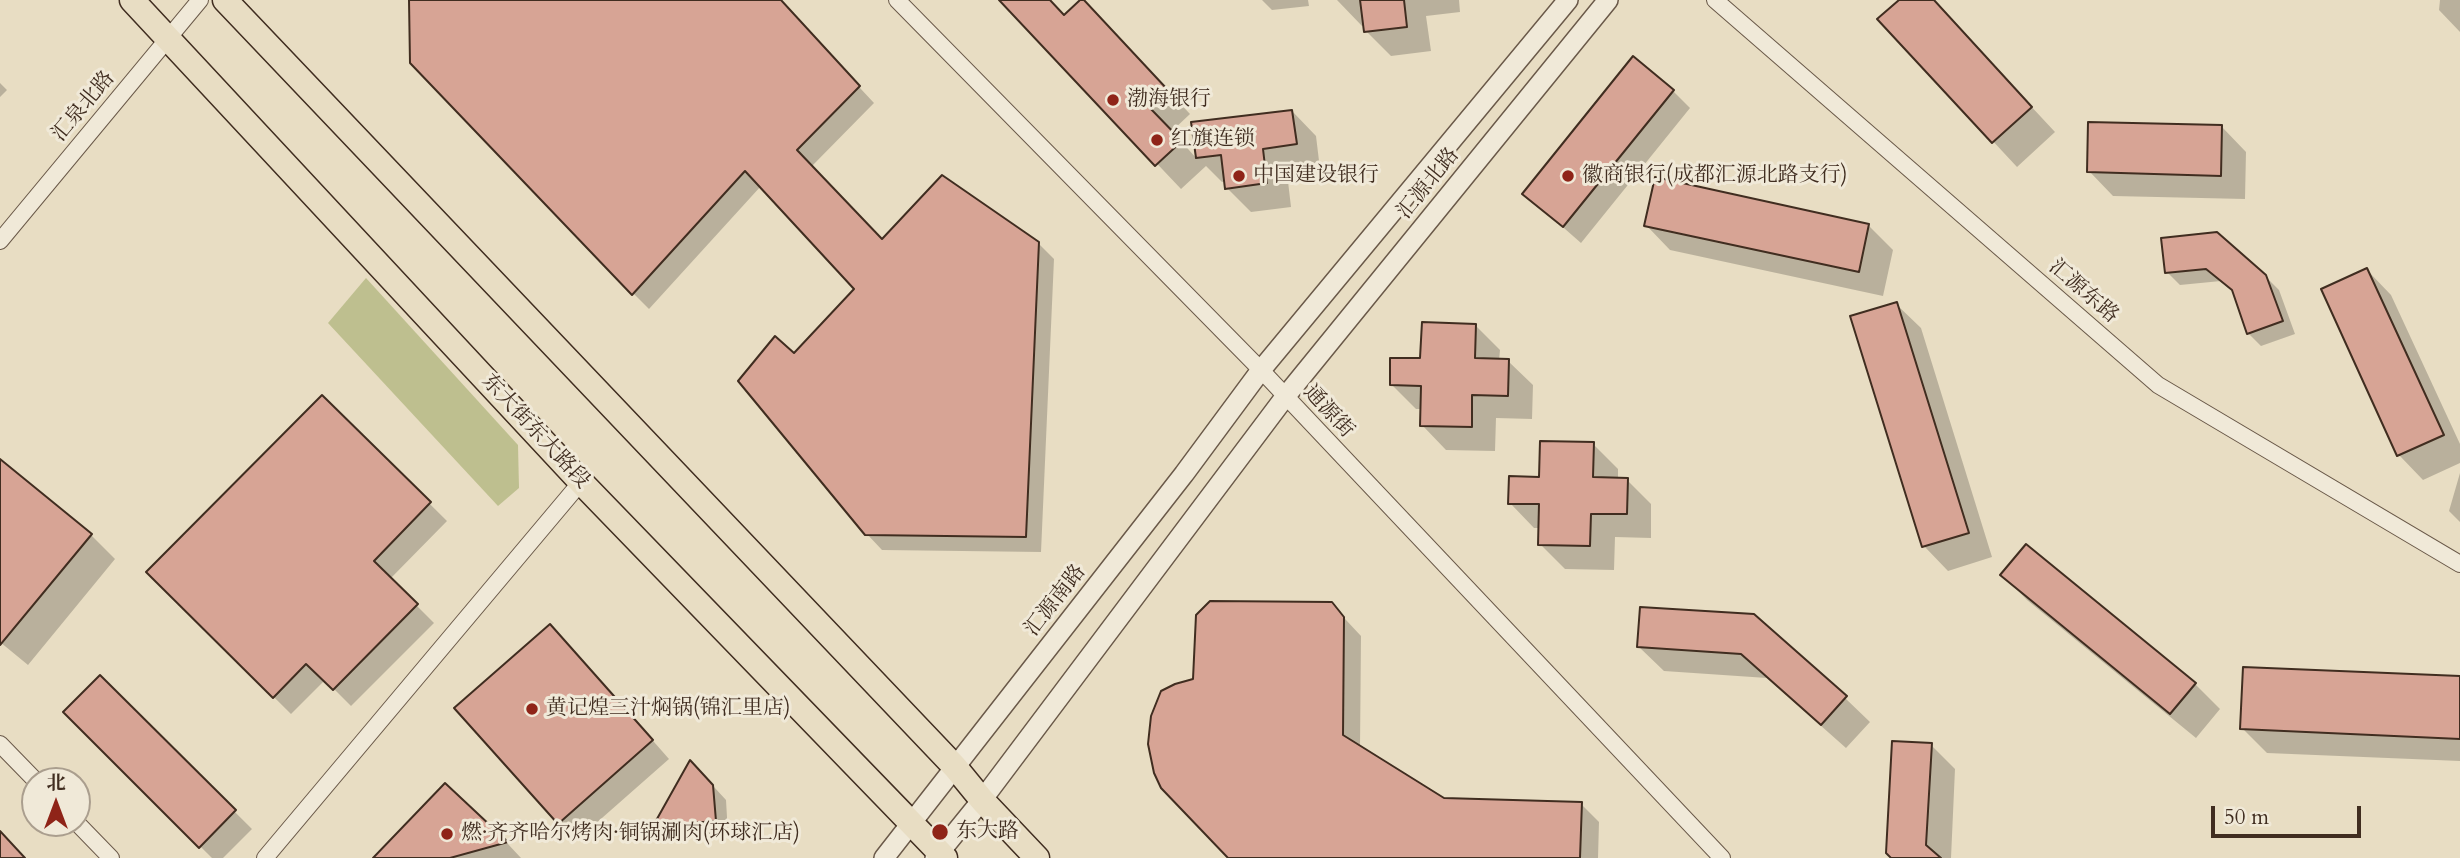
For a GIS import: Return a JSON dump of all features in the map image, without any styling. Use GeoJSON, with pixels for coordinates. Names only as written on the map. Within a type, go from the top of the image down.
{"type":"FeatureCollection","features":[{"type":"Feature","properties":{"kind":"main road","name":"东大街东大路段"},"geometry":{"type":"LineString","coordinates":[[132,0],[582,482],[940,856]]}},
{"type":"Feature","properties":{"kind":"main road"},"geometry":{"type":"LineString","coordinates":[[225,0],[954,766],[1037,858]]}},
{"type":"Feature","properties":{"kind":"street","name":"汇泉北路"},"geometry":{"type":"LineString","coordinates":[[0,241],[200,0]]}},
{"type":"Feature","properties":{"kind":"street","name":"通源街"},"geometry":{"type":"LineString","coordinates":[[897,0],[1261,370],[1722,858]]}},
{"type":"Feature","properties":{"kind":"street","name":"汇源北路"},"geometry":{"type":"LineString","coordinates":[[1261,370],[1568,0]]}},
{"type":"Feature","properties":{"kind":"street","name":"汇源北路"},"geometry":{"type":"LineString","coordinates":[[1285,397],[1608,0]]}},
{"type":"Feature","properties":{"kind":"street","name":"汇源东路"},"geometry":{"type":"LineString","coordinates":[[1715,0],[2158,385],[2460,564]]}},
{"type":"Feature","properties":{"kind":"street","name":"汇源南路"},"geometry":{"type":"LineString","coordinates":[[884,858],[1184,474],[1261,370]]}},
{"type":"Feature","properties":{"kind":"street"},"geometry":{"type":"LineString","coordinates":[[940,856],[1285,397]]}},
{"type":"Feature","properties":{"kind":"street"},"geometry":{"type":"LineString","coordinates":[[265,858],[582,482]]}},
{"type":"Feature","properties":{"kind":"street"},"geometry":{"type":"LineString","coordinates":[[0,744],[22,767]]}},
{"type":"Feature","properties":{"kind":"street"},"geometry":{"type":"LineString","coordinates":[[91,837],[111,858]]}},
{"type":"Feature","properties":{"kind":"green space"},"geometry":{"type":"Polygon","coordinates":[[[366,278],[518,445],[519,488],[498,506],[328,323],[366,278]]]}},
{"type":"Feature","properties":{"kind":"building"},"geometry":{"type":"Polygon","coordinates":[[[409,0],[781,0],[860,86],[797,150],[882,239],[942,175],[1039,242],[1026,537],[865,535],[738,381],[775,336],[794,353],[854,289],[745,171],[632,295],[410,63],[409,0]]]}},
{"type":"Feature","properties":{"kind":"building"},"geometry":{"type":"Polygon","coordinates":[[[999,0],[1050,0],[1064,15],[1080,0],[1084,0],[1167,89],[1148,106],[1182,141],[1155,166],[999,0]]]}},
{"type":"Feature","properties":{"kind":"building"},"geometry":{"type":"Polygon","coordinates":[[[1360,0],[1404,0],[1407,27],[1364,32],[1360,0]]]}},
{"type":"Feature","properties":{"kind":"building"},"geometry":{"type":"Polygon","coordinates":[[[1899,0],[1934,0],[2032,107],[1992,143],[1877,19],[1899,0]]]}},
{"type":"Feature","properties":{"kind":"building"},"geometry":{"type":"Polygon","coordinates":[[[1633,56],[1674,90],[1563,227],[1522,194],[1633,56]]]}},
{"type":"Feature","properties":{"kind":"building"},"geometry":{"type":"Polygon","coordinates":[[[1292,110],[1297,144],[1263,149],[1267,183],[1225,189],[1221,155],[1196,158],[1191,122],[1292,110]]]}},
{"type":"Feature","properties":{"kind":"building"},"geometry":{"type":"Polygon","coordinates":[[[2088,122],[2222,125],[2221,176],[2087,172],[2088,122]]]}},
{"type":"Feature","properties":{"kind":"building"},"geometry":{"type":"Polygon","coordinates":[[[1655,177],[1869,224],[1859,272],[1644,226],[1655,177]]]}},
{"type":"Feature","properties":{"kind":"building"},"geometry":{"type":"Polygon","coordinates":[[[2217,232],[2266,275],[2283,321],[2247,334],[2232,290],[2206,269],[2165,273],[2161,238],[2217,232]]]}},
{"type":"Feature","properties":{"kind":"building"},"geometry":{"type":"Polygon","coordinates":[[[2367,268],[2444,435],[2397,456],[2321,289],[2367,268]]]}},
{"type":"Feature","properties":{"kind":"building"},"geometry":{"type":"Polygon","coordinates":[[[1897,302],[1969,533],[1922,547],[1850,316],[1897,302]]]}},
{"type":"Feature","properties":{"kind":"building"},"geometry":{"type":"Polygon","coordinates":[[[1422,322],[1476,324],[1475,358],[1509,359],[1508,396],[1472,395],[1472,427],[1420,426],[1421,386],[1390,385],[1390,358],[1420,358],[1422,322]]]}},
{"type":"Feature","properties":{"kind":"building"},"geometry":{"type":"Polygon","coordinates":[[[322,395],[431,502],[374,561],[418,604],[333,690],[306,664],[273,698],[146,572],[322,395]]]}},
{"type":"Feature","properties":{"kind":"building"},"geometry":{"type":"Polygon","coordinates":[[[1540,441],[1594,442],[1593,477],[1628,478],[1627,514],[1591,514],[1590,546],[1538,545],[1539,504],[1508,504],[1509,476],[1539,477],[1540,441]]]}},
{"type":"Feature","properties":{"kind":"building"},"geometry":{"type":"Polygon","coordinates":[[[0,459],[92,534],[0,645],[0,459]]]}},
{"type":"Feature","properties":{"kind":"building"},"geometry":{"type":"Polygon","coordinates":[[[2026,544],[2196,683],[2170,714],[2000,575],[2026,544]]]}},
{"type":"Feature","properties":{"kind":"building"},"geometry":{"type":"Polygon","coordinates":[[[1210,601],[1332,602],[1344,617],[1343,735],[1444,798],[1582,802],[1580,858],[1228,858],[1161,788],[1154,773],[1148,744],[1151,716],[1161,691],[1193,679],[1196,615],[1210,601]]]}},
{"type":"Feature","properties":{"kind":"building"},"geometry":{"type":"Polygon","coordinates":[[[1640,607],[1754,614],[1847,696],[1821,725],[1741,654],[1637,647],[1640,607]]]}},
{"type":"Feature","properties":{"kind":"building"},"geometry":{"type":"Polygon","coordinates":[[[550,624],[653,740],[558,824],[454,708],[550,624]]]}},
{"type":"Feature","properties":{"kind":"building"},"geometry":{"type":"Polygon","coordinates":[[[2243,667],[2460,676],[2460,739],[2240,729],[2243,667]]]}},
{"type":"Feature","properties":{"kind":"building"},"geometry":{"type":"Polygon","coordinates":[[[100,675],[236,810],[199,848],[63,712],[100,675]]]}},
{"type":"Feature","properties":{"kind":"building"},"geometry":{"type":"Polygon","coordinates":[[[1892,741],[1932,743],[1926,845],[1941,858],[1891,858],[1886,853],[1892,741]]]}},
{"type":"Feature","properties":{"kind":"building"},"geometry":{"type":"Polygon","coordinates":[[[690,760],[713,785],[716,821],[653,826],[690,760]]]}},
{"type":"Feature","properties":{"kind":"building"},"geometry":{"type":"Polygon","coordinates":[[[445,783],[508,842],[450,858],[373,858],[445,783]]]}},
{"type":"Feature","properties":{"kind":"building"},"geometry":{"type":"Polygon","coordinates":[[[0,831],[25,858],[0,858],[0,831]]]}},
{"type":"Feature","properties":{"kind":"place","name":"渤海银行"},"geometry":{"type":"Point","coordinates":[1113,100]}},
{"type":"Feature","properties":{"kind":"place","name":"红旗连锁"},"geometry":{"type":"Point","coordinates":[1157,140]}},
{"type":"Feature","properties":{"kind":"place","name":"中国建设银行"},"geometry":{"type":"Point","coordinates":[1239,176]}},
{"type":"Feature","properties":{"kind":"place","name":"徽商银行(成都汇源北路支行)"},"geometry":{"type":"Point","coordinates":[1568,176]}},
{"type":"Feature","properties":{"kind":"place","name":"黄记煌三汁焖锅(锦汇里店)"},"geometry":{"type":"Point","coordinates":[532,709]}},
{"type":"Feature","properties":{"kind":"place","name":"东大路"},"geometry":{"type":"Point","coordinates":[940,832]}},
{"type":"Feature","properties":{"kind":"place","name":"燃·齐齐哈尔烤肉·铜锅涮肉(环球汇店)"},"geometry":{"type":"Point","coordinates":[447,834]}}]}
